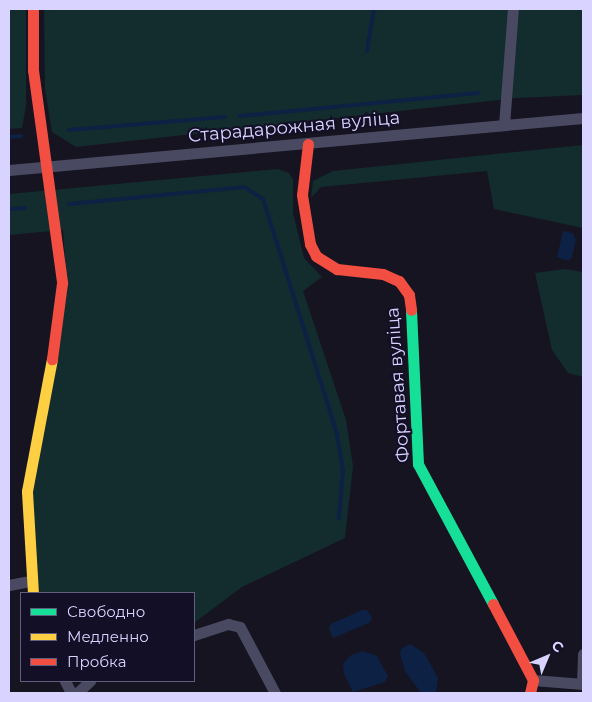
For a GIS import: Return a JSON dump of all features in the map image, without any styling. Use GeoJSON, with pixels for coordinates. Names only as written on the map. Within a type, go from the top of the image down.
{"type":"FeatureCollection","features":[{"type":"Feature","properties":{"kind":"street"},"geometry":{"type":"LineString","coordinates":[[33,9],[33,70],[62,283],[57,332],[27,491],[30,581],[34,592]]}},
{"type":"Feature","properties":{"kind":"street"},"geometry":{"type":"LineString","coordinates":[[504,124],[514,9]]}},
{"type":"Feature","properties":{"kind":"street","name":"Старадарожная вуліца"},"geometry":{"type":"LineString","coordinates":[[9,170],[583,118]]}},
{"type":"Feature","properties":{"kind":"street","name":"Фортавая вуліца"},"geometry":{"type":"LineString","coordinates":[[308,144],[302,196],[310,244],[316,256],[326,264],[338,269],[383,274],[399,281],[409,295],[414,332],[418,464],[533,680]]}},
{"type":"Feature","properties":{"kind":"street"},"geometry":{"type":"LineString","coordinates":[[9,585],[30,581]]}},
{"type":"Feature","properties":{"kind":"street"},"geometry":{"type":"LineString","coordinates":[[195,635],[228,624],[240,627],[275,693]]}},
{"type":"Feature","properties":{"kind":"street"},"geometry":{"type":"LineString","coordinates":[[530,693],[533,680],[583,684],[583,654]]}},
{"type":"Feature","properties":{"kind":"street"},"geometry":{"type":"LineString","coordinates":[[77,693],[89,682]]}},
{"type":"Feature","properties":{"kind":"green space"},"geometry":{"type":"Polygon","coordinates":[[[9,9],[26,9],[26,106],[22,128],[9,129],[9,9]]]}},
{"type":"Feature","properties":{"kind":"green space"},"geometry":{"type":"Polygon","coordinates":[[[44,9],[583,9],[583,95],[516,98],[76,147],[52,132],[45,89],[44,9]]]}},
{"type":"Feature","properties":{"kind":"green space"},"geometry":{"type":"Polygon","coordinates":[[[583,145],[583,228],[494,209],[487,171],[321,187],[311,198],[313,181],[333,171],[583,145]]]}},
{"type":"Feature","properties":{"kind":"green space"},"geometry":{"type":"Polygon","coordinates":[[[278,169],[289,173],[293,179],[293,213],[304,258],[322,277],[303,291],[346,420],[353,466],[345,538],[242,587],[195,622],[195,592],[40,592],[32,554],[31,498],[67,289],[63,230],[9,235],[9,194],[278,169]]]}},
{"type":"Feature","properties":{"kind":"green space"},"geometry":{"type":"Polygon","coordinates":[[[565,269],[583,272],[583,377],[568,373],[552,350],[535,273],[565,269]]]}},
{"type":"Feature","properties":{"kind":"water"},"geometry":{"type":"Polygon","coordinates":[[[563,231],[573,233],[576,240],[572,257],[568,261],[557,257],[563,231]]]}},
{"type":"Feature","properties":{"kind":"water"},"geometry":{"type":"Polygon","coordinates":[[[362,610],[367,610],[372,618],[369,623],[333,638],[329,629],[331,624],[362,610]]]}},
{"type":"Feature","properties":{"kind":"water"},"geometry":{"type":"Polygon","coordinates":[[[410,644],[424,653],[438,678],[436,693],[421,693],[405,671],[400,654],[401,649],[410,644]]]}},
{"type":"Feature","properties":{"kind":"water"},"geometry":{"type":"Polygon","coordinates":[[[363,651],[377,656],[388,676],[385,682],[353,692],[344,674],[343,664],[351,655],[363,651]]]}},
{"type":"Feature","properties":{"kind":"waterway"},"geometry":{"type":"LineString","coordinates":[[367,51],[374,9]]}},
{"type":"Feature","properties":{"kind":"waterway"},"geometry":{"type":"LineString","coordinates":[[240,116],[478,93]]}},
{"type":"Feature","properties":{"kind":"waterway"},"geometry":{"type":"LineString","coordinates":[[69,130],[224,117]]}},
{"type":"Feature","properties":{"kind":"waterway"},"geometry":{"type":"LineString","coordinates":[[9,137],[21,136]]}},
{"type":"Feature","properties":{"kind":"waterway"},"geometry":{"type":"LineString","coordinates":[[69,204],[244,187],[263,199],[337,434],[343,470],[339,519]]}},
{"type":"Feature","properties":{"kind":"waterway"},"geometry":{"type":"LineString","coordinates":[[9,209],[25,208]]}},
{"type":"Feature","properties":{"kind":"traffic: fast"},"geometry":{"type":"LineString","coordinates":[[411,310],[418,464],[493,604]]}},
{"type":"Feature","properties":{"kind":"traffic: slow"},"geometry":{"type":"LineString","coordinates":[[33,592],[27,491],[52,359]]}},
{"type":"Feature","properties":{"kind":"traffic: jam"},"geometry":{"type":"LineString","coordinates":[[33,9],[33,70],[62,283],[52,359]]}},
{"type":"Feature","properties":{"kind":"traffic: jam"},"geometry":{"type":"LineString","coordinates":[[308,144],[302,195],[310,244],[316,256],[337,269],[383,274],[399,281],[409,295],[411,310]]}},
{"type":"Feature","properties":{"kind":"traffic: jam"},"geometry":{"type":"LineString","coordinates":[[493,604],[533,680],[530,693]]}}]}
